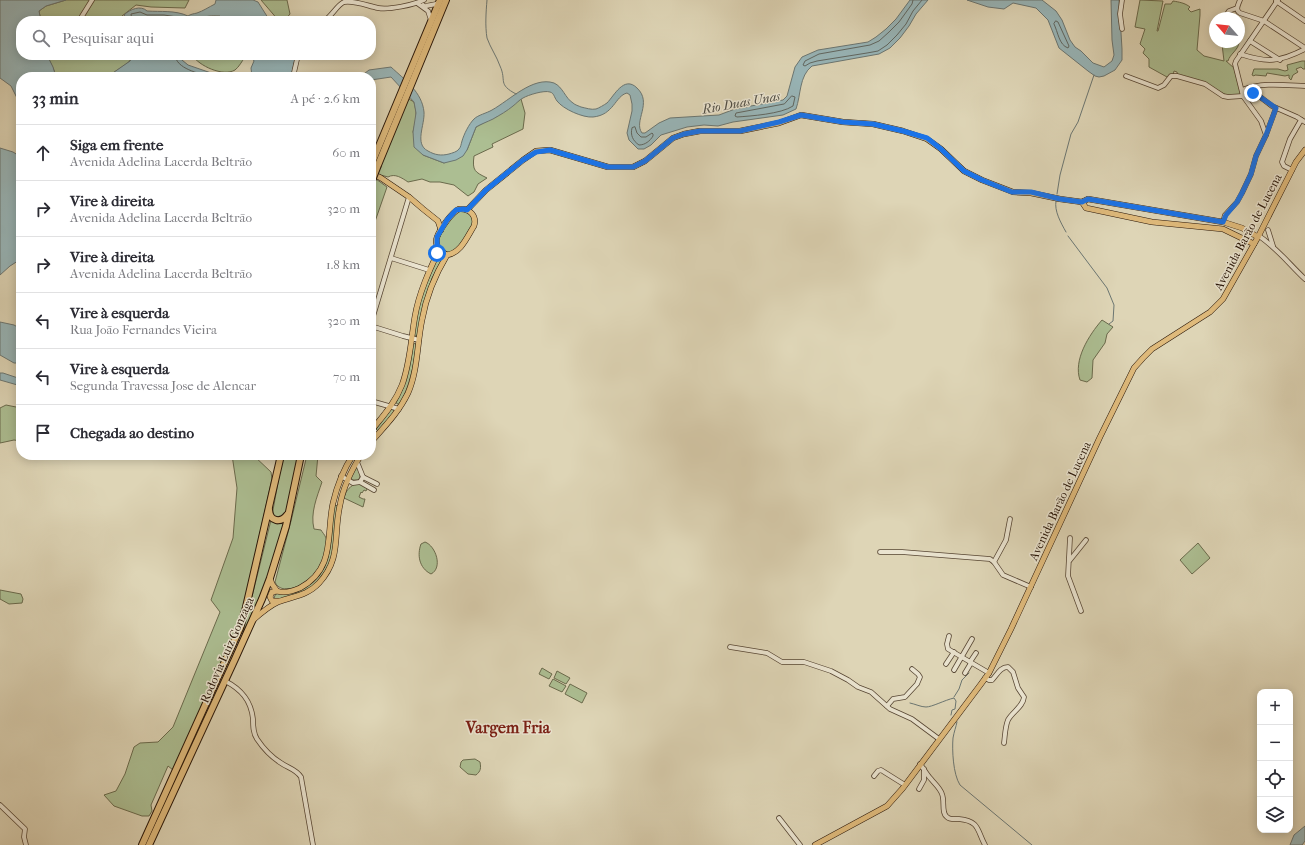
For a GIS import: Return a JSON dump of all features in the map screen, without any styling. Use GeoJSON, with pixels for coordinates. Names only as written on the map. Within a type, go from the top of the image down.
{"type":"FeatureCollection","features":[{"type":"Feature","properties":{"kind":"highway"},"geometry":{"type":"LineString","coordinates":[[376,159],[446,0]]}},
{"type":"Feature","properties":{"kind":"highway"},"geometry":{"type":"LineString","coordinates":[[411,78],[439,2]]}},
{"type":"Feature","properties":{"kind":"highway","name":"Rodovia Luiz Gonzaga"},"geometry":{"type":"LineString","coordinates":[[142,845],[240,628],[281,460]]}},
{"type":"Feature","properties":{"kind":"highway","name":"Rodovia Luiz Gonzaga"},"geometry":{"type":"LineString","coordinates":[[149,845],[253,620],[270,578],[290,510],[300,460]]}},
{"type":"Feature","properties":{"kind":"highway"},"geometry":{"type":"LineString","coordinates":[[270,505],[270,515],[277,520],[283,520],[290,510]]}},
{"type":"Feature","properties":{"kind":"main road"},"geometry":{"type":"LineString","coordinates":[[467,210],[486,190],[523,160],[536,152],[550,150],[608,167],[633,167],[645,161],[673,138],[684,134],[700,131],[740,131],[801,115],[843,122],[873,124],[927,138],[964,171],[1012,192],[1031,192],[1060,199],[1082,202],[1088,199],[1223,222],[1242,228],[1258,237]]}},
{"type":"Feature","properties":{"kind":"main road","name":"Avenida Barão de Lucena"},"geometry":{"type":"LineString","coordinates":[[815,845],[887,806],[905,785],[985,678],[1011,629],[1100,437],[1134,368],[1155,347],[1210,312],[1218,305],[1228,292],[1292,170],[1305,150]]}},
{"type":"Feature","properties":{"kind":"main road"},"geometry":{"type":"LineString","coordinates":[[376,176],[408,197],[438,221],[441,230]]}},
{"type":"Feature","properties":{"kind":"main road"},"geometry":{"type":"LineString","coordinates":[[1082,202],[1086,208],[1152,222],[1223,229],[1254,244]]}},
{"type":"Feature","properties":{"kind":"main road"},"geometry":{"type":"LineString","coordinates":[[376,436],[399,409],[408,393],[415,368],[422,319],[433,282],[447,255],[457,251],[474,226],[475,218],[472,213],[467,210],[456,210],[447,220],[437,237],[439,250],[447,255]]}},
{"type":"Feature","properties":{"kind":"main road"},"geometry":{"type":"LineString","coordinates":[[438,221],[447,220]]}},
{"type":"Feature","properties":{"kind":"main road"},"geometry":{"type":"LineString","coordinates":[[376,425],[391,406],[398,394],[406,374],[418,304],[429,270],[439,250]]}},
{"type":"Feature","properties":{"kind":"main road"},"geometry":{"type":"LineString","coordinates":[[280,602],[272,600],[270,597],[272,592],[287,592],[302,587],[311,580],[321,568],[328,553],[329,528],[333,503],[341,476],[350,460]]}},
{"type":"Feature","properties":{"kind":"main road"},"geometry":{"type":"LineString","coordinates":[[253,620],[280,602],[308,592],[318,584],[330,568],[336,546],[340,505],[347,480],[357,462]]}},
{"type":"Feature","properties":{"kind":"main road"},"geometry":{"type":"LineString","coordinates":[[270,578],[277,591]]}},
{"type":"Feature","properties":{"kind":"street"},"geometry":{"type":"LineString","coordinates":[[82,16],[92,0]]}},
{"type":"Feature","properties":{"kind":"street"},"geometry":{"type":"LineString","coordinates":[[1122,0],[1120,14],[1122,29]]}},
{"type":"Feature","properties":{"kind":"street"},"geometry":{"type":"LineString","coordinates":[[1238,12],[1237,8],[1240,0]]}},
{"type":"Feature","properties":{"kind":"street"},"geometry":{"type":"LineString","coordinates":[[1266,135],[1262,121],[1243,96],[1235,67],[1236,61],[1264,21],[1276,0],[1305,21]]}},
{"type":"Feature","properties":{"kind":"street"},"geometry":{"type":"LineString","coordinates":[[331,16],[341,4],[345,2],[355,2],[379,8],[420,1],[431,16],[431,21]]}},
{"type":"Feature","properties":{"kind":"street"},"geometry":{"type":"LineString","coordinates":[[424,7],[428,4],[434,5],[439,2]]}},
{"type":"Feature","properties":{"kind":"street"},"geometry":{"type":"LineString","coordinates":[[1228,12],[1237,8]]}},
{"type":"Feature","properties":{"kind":"street"},"geometry":{"type":"LineString","coordinates":[[1245,15],[1264,21],[1305,49]]}},
{"type":"Feature","properties":{"kind":"street"},"geometry":{"type":"LineString","coordinates":[[1250,41],[1280,60]]}},
{"type":"Feature","properties":{"kind":"street"},"geometry":{"type":"LineString","coordinates":[[1240,54],[1258,60],[1270,61],[1280,60],[1305,49]]}},
{"type":"Feature","properties":{"kind":"street"},"geometry":{"type":"LineString","coordinates":[[294,72],[297,60]]}},
{"type":"Feature","properties":{"kind":"street"},"geometry":{"type":"LineString","coordinates":[[1126,76],[1158,88],[1164,85],[1171,76],[1177,76],[1205,84],[1223,96],[1243,96]]}},
{"type":"Feature","properties":{"kind":"street"},"geometry":{"type":"LineString","coordinates":[[1242,90],[1254,86],[1265,85],[1305,86]]}},
{"type":"Feature","properties":{"kind":"street"},"geometry":{"type":"LineString","coordinates":[[1242,90],[1260,97],[1276,108],[1304,121],[1290,139],[1282,162],[1284,166],[1292,170]]}},
{"type":"Feature","properties":{"kind":"street"},"geometry":{"type":"LineString","coordinates":[[1223,222],[1226,215],[1237,202],[1251,174],[1256,156],[1276,108]]}},
{"type":"Feature","properties":{"kind":"street"},"geometry":{"type":"LineString","coordinates":[[376,308],[408,197]]}},
{"type":"Feature","properties":{"kind":"street"},"geometry":{"type":"LineString","coordinates":[[1268,230],[1273,246]]}},
{"type":"Feature","properties":{"kind":"street"},"geometry":{"type":"LineString","coordinates":[[1258,237],[1273,246],[1305,279]]}},
{"type":"Feature","properties":{"kind":"street"},"geometry":{"type":"LineString","coordinates":[[391,258],[429,270]]}},
{"type":"Feature","properties":{"kind":"street"},"geometry":{"type":"LineString","coordinates":[[376,327],[419,340]]}},
{"type":"Feature","properties":{"kind":"street"},"geometry":{"type":"LineString","coordinates":[[376,402],[399,409]]}},
{"type":"Feature","properties":{"kind":"street"},"geometry":{"type":"LineString","coordinates":[[344,492],[348,486],[353,483],[360,482],[372,489],[371,485],[375,483],[363,476],[357,462]]}},
{"type":"Feature","properties":{"kind":"street"},"geometry":{"type":"LineString","coordinates":[[341,476],[353,483]]}},
{"type":"Feature","properties":{"kind":"street"},"geometry":{"type":"LineString","coordinates":[[360,482],[363,476]]}},
{"type":"Feature","properties":{"kind":"street"},"geometry":{"type":"LineString","coordinates":[[333,503],[340,505]]}},
{"type":"Feature","properties":{"kind":"street"},"geometry":{"type":"LineString","coordinates":[[994,562],[1006,540],[1010,519]]}},
{"type":"Feature","properties":{"kind":"street"},"geometry":{"type":"LineString","coordinates":[[1070,538],[1067,568],[1068,576],[1081,611]]}},
{"type":"Feature","properties":{"kind":"street"},"geometry":{"type":"LineString","coordinates":[[1069,560],[1086,540]]}},
{"type":"Feature","properties":{"kind":"street"},"geometry":{"type":"LineString","coordinates":[[880,552],[902,552],[990,559],[994,562],[1003,575],[1031,587]]}},
{"type":"Feature","properties":{"kind":"street"},"geometry":{"type":"LineString","coordinates":[[950,636],[948,647],[988,673]]}},
{"type":"Feature","properties":{"kind":"street"},"geometry":{"type":"LineString","coordinates":[[954,670],[972,639]]}},
{"type":"Feature","properties":{"kind":"street"},"geometry":{"type":"LineString","coordinates":[[730,647],[767,653],[782,662],[804,662],[831,671],[858,687],[871,692],[893,711],[912,720],[939,739]]}},
{"type":"Feature","properties":{"kind":"street"},"geometry":{"type":"LineString","coordinates":[[946,664],[954,652]]}},
{"type":"Feature","properties":{"kind":"street"},"geometry":{"type":"LineString","coordinates":[[964,673],[976,653]]}},
{"type":"Feature","properties":{"kind":"street"},"geometry":{"type":"LineString","coordinates":[[985,678],[992,680],[1002,669],[1008,667],[1013,672],[1018,688],[1024,697],[1023,702],[1007,721],[1004,743]]}},
{"type":"Feature","properties":{"kind":"street"},"geometry":{"type":"LineString","coordinates":[[887,706],[892,699],[906,698],[919,681],[918,674],[912,669]]}},
{"type":"Feature","properties":{"kind":"street"},"geometry":{"type":"LineString","coordinates":[[225,681],[236,687],[246,698],[252,711],[254,732],[257,739],[277,760],[297,772],[301,777],[313,845]]}},
{"type":"Feature","properties":{"kind":"street"},"geometry":{"type":"LineString","coordinates":[[920,764],[940,789],[946,817],[966,820],[973,824],[980,830],[985,845]]}},
{"type":"Feature","properties":{"kind":"street"},"geometry":{"type":"LineString","coordinates":[[874,776],[878,770],[881,770],[905,785]]}},
{"type":"Feature","properties":{"kind":"street"},"geometry":{"type":"LineString","coordinates":[[919,789],[924,780],[924,770]]}},
{"type":"Feature","properties":{"kind":"street"},"geometry":{"type":"LineString","coordinates":[[0,805],[25,829],[24,837],[26,845]]}},
{"type":"Feature","properties":{"kind":"street"},"geometry":{"type":"LineString","coordinates":[[779,818],[800,845]]}},
{"type":"Feature","properties":{"kind":"green space"},"geometry":{"type":"Polygon","coordinates":[[[66,0],[189,0],[185,8],[136,5],[122,16],[40,16],[39,11],[46,6],[66,0]]]}},
{"type":"Feature","properties":{"kind":"green space"},"geometry":{"type":"Polygon","coordinates":[[[261,0],[287,0],[290,14],[288,16],[275,16],[261,0]]]}},
{"type":"Feature","properties":{"kind":"green space"},"geometry":{"type":"Polygon","coordinates":[[[1140,0],[1163,1],[1157,31],[1165,4],[1171,4],[1173,1],[1182,3],[1190,7],[1188,9],[1191,12],[1200,9],[1197,50],[1204,56],[1224,61],[1222,48],[1237,48],[1230,56],[1228,61],[1226,61],[1234,68],[1241,95],[1228,96],[1205,83],[1178,76],[1177,72],[1174,71],[1173,75],[1167,77],[1149,67],[1149,59],[1143,53],[1145,49],[1140,44],[1145,29],[1135,27],[1140,0]]]}},
{"type":"Feature","properties":{"kind":"green space"},"geometry":{"type":"Polygon","coordinates":[[[49,60],[130,60],[114,72],[55,72],[49,60]]]}},
{"type":"Feature","properties":{"kind":"green space"},"geometry":{"type":"Polygon","coordinates":[[[196,60],[243,60],[235,70],[230,72],[218,71],[196,60]]]}},
{"type":"Feature","properties":{"kind":"green space"},"geometry":{"type":"Polygon","coordinates":[[[1305,61],[1305,69],[1301,67],[1296,69],[1298,72],[1293,75],[1291,80],[1289,75],[1285,76],[1267,73],[1266,76],[1252,75],[1254,69],[1278,69],[1285,71],[1288,70],[1287,65],[1305,61]]]}},
{"type":"Feature","properties":{"kind":"green space"},"geometry":{"type":"Polygon","coordinates":[[[407,98],[414,102],[416,119],[413,132],[423,155],[444,163],[467,150],[476,127],[497,116],[521,99],[525,113],[523,129],[492,144],[493,147],[474,156],[475,170],[487,178],[478,184],[474,192],[468,196],[454,185],[440,182],[430,182],[422,179],[408,182],[396,176],[388,177],[377,174],[407,98]]]}},
{"type":"Feature","properties":{"kind":"green space"},"geometry":{"type":"Polygon","coordinates":[[[376,179],[387,187],[376,219],[376,179]]]}},
{"type":"Feature","properties":{"kind":"green space"},"geometry":{"type":"Polygon","coordinates":[[[458,211],[468,212],[474,221],[459,248],[449,253],[439,249],[439,239],[446,226],[458,211]]]}},
{"type":"Feature","properties":{"kind":"green space"},"geometry":{"type":"Polygon","coordinates":[[[440,251],[445,254],[432,278],[426,296],[417,336],[412,336],[422,293],[440,251]]]}},
{"type":"Feature","properties":{"kind":"green space"},"geometry":{"type":"Polygon","coordinates":[[[1102,320],[1113,327],[1107,334],[1105,343],[1093,360],[1092,378],[1087,382],[1080,380],[1078,372],[1080,356],[1087,340],[1102,320]]]}},
{"type":"Feature","properties":{"kind":"green space"},"geometry":{"type":"Polygon","coordinates":[[[412,343],[416,344],[414,361],[411,376],[400,405],[396,403],[403,388],[412,343]]]}},
{"type":"Feature","properties":{"kind":"green space"},"geometry":{"type":"Polygon","coordinates":[[[6,405],[16,407],[16,440],[0,443],[0,408],[6,405]]]}},
{"type":"Feature","properties":{"kind":"green space"},"geometry":{"type":"Polygon","coordinates":[[[390,409],[394,410],[394,412],[378,431],[376,427],[390,409]]]}},
{"type":"Feature","properties":{"kind":"green space"},"geometry":{"type":"Polygon","coordinates":[[[233,460],[258,460],[271,472],[272,479],[238,629],[173,770],[168,766],[151,805],[152,811],[149,816],[142,816],[114,806],[104,795],[116,791],[125,774],[134,747],[140,743],[158,742],[173,727],[220,612],[211,600],[233,538],[237,488],[233,460]]]}},
{"type":"Feature","properties":{"kind":"green space"},"geometry":{"type":"Polygon","coordinates":[[[282,460],[300,460],[288,513],[284,517],[275,517],[273,515],[282,460]]]}},
{"type":"Feature","properties":{"kind":"green space"},"geometry":{"type":"Polygon","coordinates":[[[306,460],[318,460],[316,476],[322,482],[315,505],[313,523],[314,529],[321,530],[326,537],[327,543],[325,554],[315,573],[303,584],[287,589],[278,586],[275,582],[306,460]]]}},
{"type":"Feature","properties":{"kind":"green space"},"geometry":{"type":"Polygon","coordinates":[[[356,467],[358,468],[360,477],[358,480],[351,480],[350,479],[356,467]]]}},
{"type":"Feature","properties":{"kind":"green space"},"geometry":{"type":"Polygon","coordinates":[[[355,484],[363,485],[367,489],[362,493],[361,492],[359,497],[365,499],[363,507],[344,498],[348,490],[355,484]]]}},
{"type":"Feature","properties":{"kind":"green space"},"geometry":{"type":"Polygon","coordinates":[[[336,505],[338,507],[334,556],[317,585],[290,599],[274,599],[275,595],[277,594],[293,593],[303,589],[314,581],[321,573],[329,552],[334,506],[336,505]]]}},
{"type":"Feature","properties":{"kind":"green space"},"geometry":{"type":"Polygon","coordinates":[[[271,520],[277,524],[285,522],[277,555],[240,645],[271,520]]]}},
{"type":"Feature","properties":{"kind":"green space"},"geometry":{"type":"Polygon","coordinates":[[[425,542],[429,544],[437,557],[437,567],[431,574],[424,568],[419,557],[421,544],[425,542]]]}},
{"type":"Feature","properties":{"kind":"green space"},"geometry":{"type":"Polygon","coordinates":[[[1198,543],[1210,558],[1192,574],[1180,560],[1198,543]]]}},
{"type":"Feature","properties":{"kind":"green space"},"geometry":{"type":"Polygon","coordinates":[[[0,590],[21,594],[23,599],[22,603],[9,604],[0,599],[0,590]]]}},
{"type":"Feature","properties":{"kind":"green space"},"geometry":{"type":"Polygon","coordinates":[[[542,668],[552,674],[549,679],[539,674],[542,668]]]}},
{"type":"Feature","properties":{"kind":"green space"},"geometry":{"type":"Polygon","coordinates":[[[557,671],[570,678],[566,684],[554,678],[557,671]]]}},
{"type":"Feature","properties":{"kind":"green space"},"geometry":{"type":"Polygon","coordinates":[[[553,679],[566,686],[562,692],[549,686],[553,679]]]}},
{"type":"Feature","properties":{"kind":"green space"},"geometry":{"type":"Polygon","coordinates":[[[570,684],[587,693],[582,703],[565,694],[570,684]]]}},
{"type":"Feature","properties":{"kind":"green space"},"geometry":{"type":"Polygon","coordinates":[[[475,759],[480,762],[480,771],[476,775],[468,774],[460,767],[463,760],[475,759]]]}},
{"type":"Feature","properties":{"kind":"water"},"geometry":{"type":"Polygon","coordinates":[[[0,0],[66,0],[46,6],[39,11],[40,16],[16,16],[16,60],[50,60],[54,72],[16,72],[16,96],[11,86],[0,78],[0,0]]]}},
{"type":"Feature","properties":{"kind":"water"},"geometry":{"type":"Polygon","coordinates":[[[216,0],[253,0],[258,2],[267,16],[188,16],[215,4],[216,0]]]}},
{"type":"Feature","properties":{"kind":"water","name":"Rio Duas Unas"},"geometry":{"type":"Polygon","coordinates":[[[910,0],[928,0],[916,14],[900,38],[890,48],[879,54],[812,66],[808,70],[803,80],[796,109],[783,115],[733,122],[718,126],[704,125],[687,127],[661,135],[651,145],[644,149],[638,149],[629,140],[627,133],[632,104],[630,95],[627,93],[623,95],[605,113],[600,116],[589,117],[568,110],[557,101],[552,93],[544,92],[532,94],[523,98],[503,113],[476,127],[463,156],[456,160],[444,163],[423,155],[414,147],[413,132],[416,113],[414,102],[391,77],[376,79],[376,72],[366,72],[369,70],[391,67],[412,87],[423,105],[424,117],[421,134],[422,144],[428,151],[438,155],[443,155],[458,150],[472,121],[522,90],[538,83],[554,83],[562,90],[570,101],[581,107],[592,109],[597,109],[607,103],[624,85],[632,85],[637,88],[643,100],[640,123],[642,133],[645,133],[659,123],[670,118],[719,115],[735,109],[783,100],[787,96],[795,67],[802,57],[818,50],[868,42],[886,29],[896,19],[910,0]]]}},
{"type":"Feature","properties":{"kind":"water"},"geometry":{"type":"Polygon","coordinates":[[[967,0],[1042,0],[1056,11],[1075,47],[1093,63],[1104,67],[1112,61],[1114,55],[1111,0],[1119,0],[1122,60],[1115,70],[1104,76],[1095,76],[1059,48],[1048,20],[1036,8],[1013,3],[1004,9],[988,7],[967,0]]]}},
{"type":"Feature","properties":{"kind":"water"},"geometry":{"type":"Polygon","coordinates":[[[139,8],[147,11],[183,14],[188,16],[124,15],[129,11],[139,8]]]}},
{"type":"Feature","properties":{"kind":"water"},"geometry":{"type":"Polygon","coordinates":[[[182,60],[188,65],[208,72],[114,72],[130,61],[182,60]]]}},
{"type":"Feature","properties":{"kind":"water"},"geometry":{"type":"Polygon","coordinates":[[[295,60],[292,72],[251,72],[251,68],[254,61],[295,60]]]}},
{"type":"Feature","properties":{"kind":"water"},"geometry":{"type":"Polygon","coordinates":[[[0,148],[16,154],[16,262],[0,275],[0,148]]]}},
{"type":"Feature","properties":{"kind":"water"},"geometry":{"type":"Polygon","coordinates":[[[0,322],[14,325],[16,326],[16,363],[0,355],[0,322]]]}},
{"type":"Feature","properties":{"kind":"water"},"geometry":{"type":"Polygon","coordinates":[[[0,373],[3,373],[16,377],[16,385],[0,380],[0,373]]]}},
{"type":"Feature","properties":{"kind":"water"},"geometry":{"type":"Polygon","coordinates":[[[1305,826],[1305,841],[1302,845],[1290,845],[1294,835],[1305,826]]]}},
{"type":"Feature","properties":{"kind":"waterway"},"geometry":{"type":"LineString","coordinates":[[487,0],[487,38],[502,71],[504,85],[516,94]]}},
{"type":"Feature","properties":{"kind":"waterway"},"geometry":{"type":"LineString","coordinates":[[1057,194],[1060,175],[1071,134],[1078,122],[1094,75]]}},
{"type":"Feature","properties":{"kind":"waterway"},"geometry":{"type":"LineString","coordinates":[[1056,201],[1057,213],[1066,232]]}},
{"type":"Feature","properties":{"kind":"waterway"},"geometry":{"type":"LineString","coordinates":[[1068,236],[1107,288],[1114,305],[1113,321],[1109,324]]}},
{"type":"Feature","properties":{"kind":"waterway"},"geometry":{"type":"LineString","coordinates":[[954,697],[962,680],[969,673]]}},
{"type":"Feature","properties":{"kind":"waterway"},"geometry":{"type":"LineString","coordinates":[[910,703],[926,707],[954,698],[956,701],[955,709],[952,710],[951,715]]}},
{"type":"Feature","properties":{"kind":"waterway"},"geometry":{"type":"LineString","coordinates":[[957,722],[953,738],[953,755],[954,768],[960,785],[1032,845]]}},
{"type":"Feature","properties":{"kind":"district","name":"Vargem Fria"},"geometry":{"type":"Point","coordinates":[508,727]}},
{"type":"Feature","properties":{"kind":"route"},"geometry":{"type":"LineString","coordinates":[[437,253],[439,250],[437,237],[447,220],[456,210],[467,210],[486,190],[523,160],[536,152],[550,150],[608,167],[633,167],[645,161],[673,138],[684,134],[700,131],[740,131],[801,115],[843,122],[873,124],[927,138],[964,171],[1012,192],[1031,192],[1060,199],[1082,202],[1088,199],[1223,222],[1226,215],[1237,202],[1251,174],[1256,156],[1276,108],[1253,93]]}}]}
